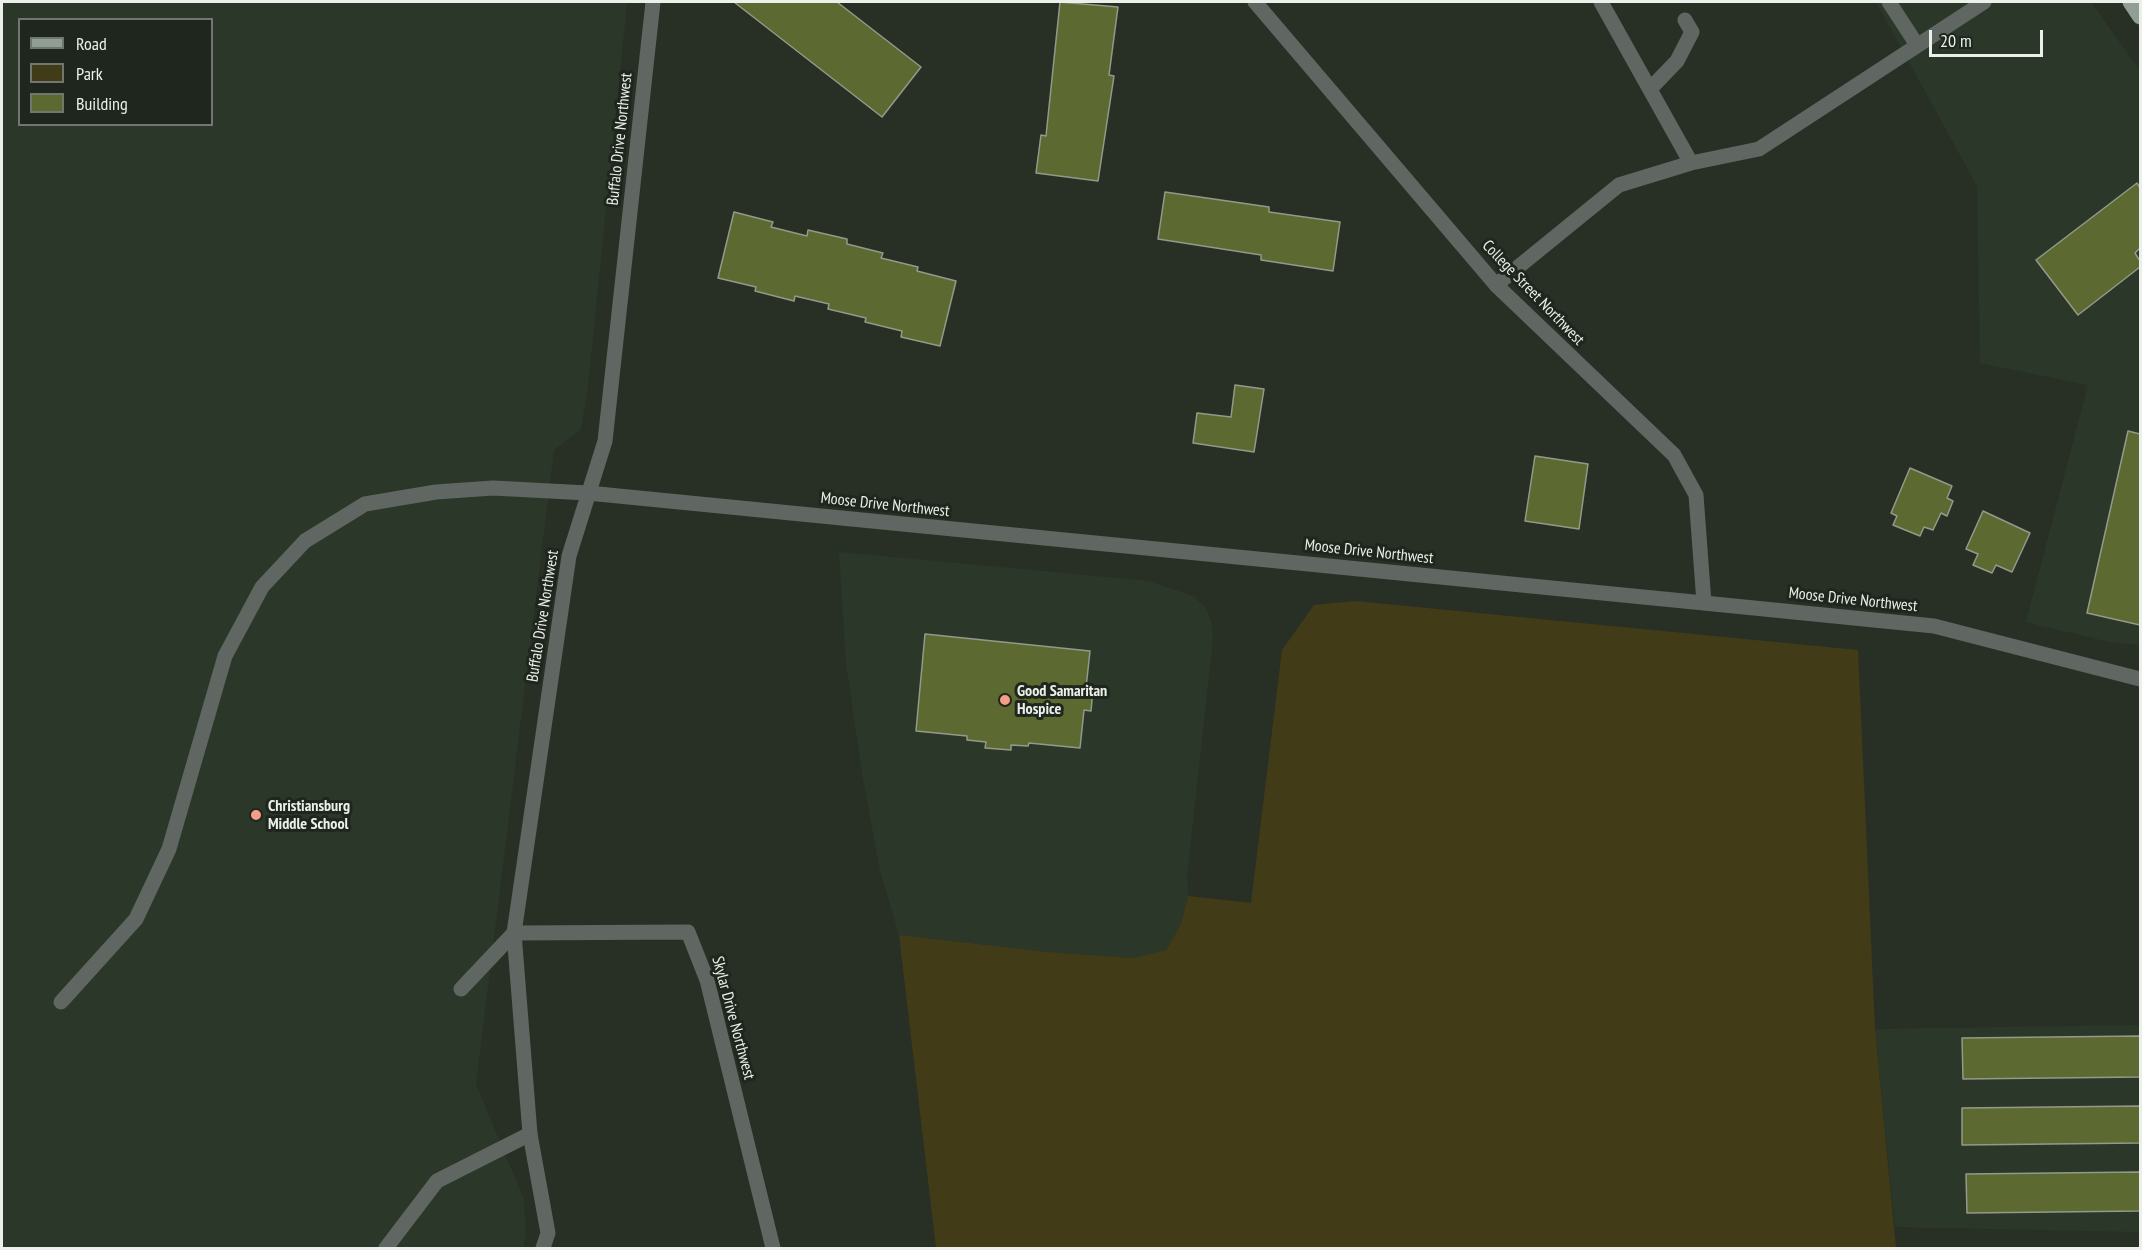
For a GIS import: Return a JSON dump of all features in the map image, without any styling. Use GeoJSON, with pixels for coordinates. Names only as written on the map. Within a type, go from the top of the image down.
{"type":"FeatureCollection","features":[{"type":"Feature","properties":{"kind":"main road"},"geometry":{"type":"LineString","coordinates":[[2130,2],[2140,17]]}},
{"type":"Feature","properties":{"kind":"street","name":"Buffalo Drive Northwest"},"geometry":{"type":"LineString","coordinates":[[543,1248],[548,1233],[530,1134],[514,933],[569,556],[605,441],[653,2]]}},
{"type":"Feature","properties":{"kind":"street","name":"College Street Northwest"},"geometry":{"type":"LineString","coordinates":[[1255,2],[1496,285],[1674,455],[1696,495],[1704,603]]}},
{"type":"Feature","properties":{"kind":"street"},"geometry":{"type":"LineString","coordinates":[[1601,2],[1691,163]]}},
{"type":"Feature","properties":{"kind":"street"},"geometry":{"type":"LineString","coordinates":[[1889,2],[1917,45]]}},
{"type":"Feature","properties":{"kind":"street"},"geometry":{"type":"LineString","coordinates":[[1496,285],[1619,185],[1691,163],[1759,149],[1917,45],[1974,4]]}},
{"type":"Feature","properties":{"kind":"street"},"geometry":{"type":"LineString","coordinates":[[1650,89],[1677,61],[1692,32],[1686,20]]}},
{"type":"Feature","properties":{"kind":"street","name":"Moose Drive Northwest"},"geometry":{"type":"LineString","coordinates":[[61,1002],[136,919],[169,849],[225,656],[262,587],[305,541],[365,504],[436,492],[493,488],[588,493],[1934,627],[2140,679]]}},
{"type":"Feature","properties":{"kind":"street","name":"Skylar Drive Northwest"},"geometry":{"type":"LineString","coordinates":[[514,933],[688,932],[707,980],[773,1248]]}},
{"type":"Feature","properties":{"kind":"street"},"geometry":{"type":"LineString","coordinates":[[461,989],[514,933]]}},
{"type":"Feature","properties":{"kind":"street"},"geometry":{"type":"LineString","coordinates":[[386,1248],[437,1181],[530,1134]]}},
{"type":"Feature","properties":{"kind":"shaded area","name":"Christiansburg Middle School"},"geometry":{"type":"Polygon","coordinates":[[[2,2],[627,2],[588,386],[581,429],[554,450],[476,1084],[524,1200],[526,1236],[523,1248],[2,1248],[2,2]]]}},
{"type":"Feature","properties":{"kind":"shaded area"},"geometry":{"type":"Polygon","coordinates":[[[1876,2],[2091,2],[2140,71],[2140,645],[2109,642],[2026,622],[2088,385],[1980,363],[1977,186],[1876,2]]]}},
{"type":"Feature","properties":{"kind":"shaded area"},"geometry":{"type":"Polygon","coordinates":[[[839,552],[1149,581],[1193,596],[1206,608],[1212,624],[1213,638],[1187,877],[1188,896],[1181,924],[1166,950],[1133,958],[1049,952],[899,935],[880,870],[862,773],[846,662],[839,552]]]}},
{"type":"Feature","properties":{"kind":"shaded area"},"geometry":{"type":"Polygon","coordinates":[[[2140,1025],[2140,1232],[1895,1227],[1875,1029],[2140,1025]]]}},
{"type":"Feature","properties":{"kind":"green space"},"geometry":{"type":"Polygon","coordinates":[[[1355,601],[1858,650],[1875,1029],[1896,1248],[936,1248],[899,935],[1049,952],[1133,958],[1166,950],[1181,924],[1188,896],[1251,903],[1282,650],[1314,605],[1355,601]]]}},
{"type":"Feature","properties":{"kind":"building"},"geometry":{"type":"Polygon","coordinates":[[[734,2],[837,2],[921,67],[882,117],[734,2]]]}},
{"type":"Feature","properties":{"kind":"building"},"geometry":{"type":"Polygon","coordinates":[[[1060,2],[1118,7],[1109,75],[1114,76],[1098,181],[1036,173],[1041,135],[1046,136],[1060,2]]]}},
{"type":"Feature","properties":{"kind":"building"},"geometry":{"type":"Polygon","coordinates":[[[2137,183],[2140,188],[2140,248],[2135,253],[2140,261],[2140,267],[2078,315],[2036,260],[2137,183]]]}},
{"type":"Feature","properties":{"kind":"building"},"geometry":{"type":"Polygon","coordinates":[[[1165,192],[1269,207],[1269,212],[1340,222],[1333,271],[1261,260],[1261,255],[1158,239],[1165,192]]]}},
{"type":"Feature","properties":{"kind":"building"},"geometry":{"type":"Polygon","coordinates":[[[734,212],[773,222],[771,227],[807,236],[808,230],[847,239],[847,244],[883,253],[881,258],[918,267],[917,271],[956,281],[940,346],[901,337],[902,331],[865,322],[866,318],[828,309],[829,304],[795,296],[794,301],[755,291],[756,287],[718,278],[734,212]]]}},
{"type":"Feature","properties":{"kind":"building"},"geometry":{"type":"Polygon","coordinates":[[[1235,385],[1264,389],[1254,452],[1193,443],[1197,413],[1231,417],[1235,385]]]}},
{"type":"Feature","properties":{"kind":"building"},"geometry":{"type":"Polygon","coordinates":[[[2128,431],[2140,434],[2140,625],[2087,613],[2128,431]]]}},
{"type":"Feature","properties":{"kind":"building"},"geometry":{"type":"Polygon","coordinates":[[[1535,456],[1588,464],[1579,529],[1525,521],[1535,456]]]}},
{"type":"Feature","properties":{"kind":"building"},"geometry":{"type":"Polygon","coordinates":[[[1910,468],[1952,486],[1947,498],[1953,501],[1947,516],[1941,513],[1933,530],[1924,527],[1920,536],[1893,525],[1897,516],[1891,513],[1910,468]]]}},
{"type":"Feature","properties":{"kind":"building"},"geometry":{"type":"Polygon","coordinates":[[[1983,511],[2030,533],[2012,572],[1996,565],[1992,573],[1973,565],[1978,554],[1966,549],[1983,511]]]}},
{"type":"Feature","properties":{"kind":"building","name":"Good Samaritan Hospice"},"geometry":{"type":"Polygon","coordinates":[[[925,634],[1090,651],[1086,688],[1093,689],[1091,711],[1084,710],[1080,748],[1029,743],[1028,746],[1011,745],[1011,750],[985,748],[986,742],[967,740],[967,736],[916,731],[925,634]]]}},
{"type":"Feature","properties":{"kind":"building"},"geometry":{"type":"Polygon","coordinates":[[[2140,1036],[2140,1077],[1963,1079],[1962,1038],[2140,1036]]]}},
{"type":"Feature","properties":{"kind":"building"},"geometry":{"type":"Polygon","coordinates":[[[2140,1106],[2140,1143],[1962,1145],[1962,1108],[2140,1106]]]}},
{"type":"Feature","properties":{"kind":"building"},"geometry":{"type":"Polygon","coordinates":[[[2140,1172],[2140,1211],[1967,1213],[1966,1174],[2140,1172]]]}},
{"type":"Feature","properties":{"kind":"place","name":"Good Samaritan Hospice"},"geometry":{"type":"Point","coordinates":[1005,700]}},
{"type":"Feature","properties":{"kind":"place","name":"Christiansburg Middle School"},"geometry":{"type":"Point","coordinates":[256,815]}}]}
